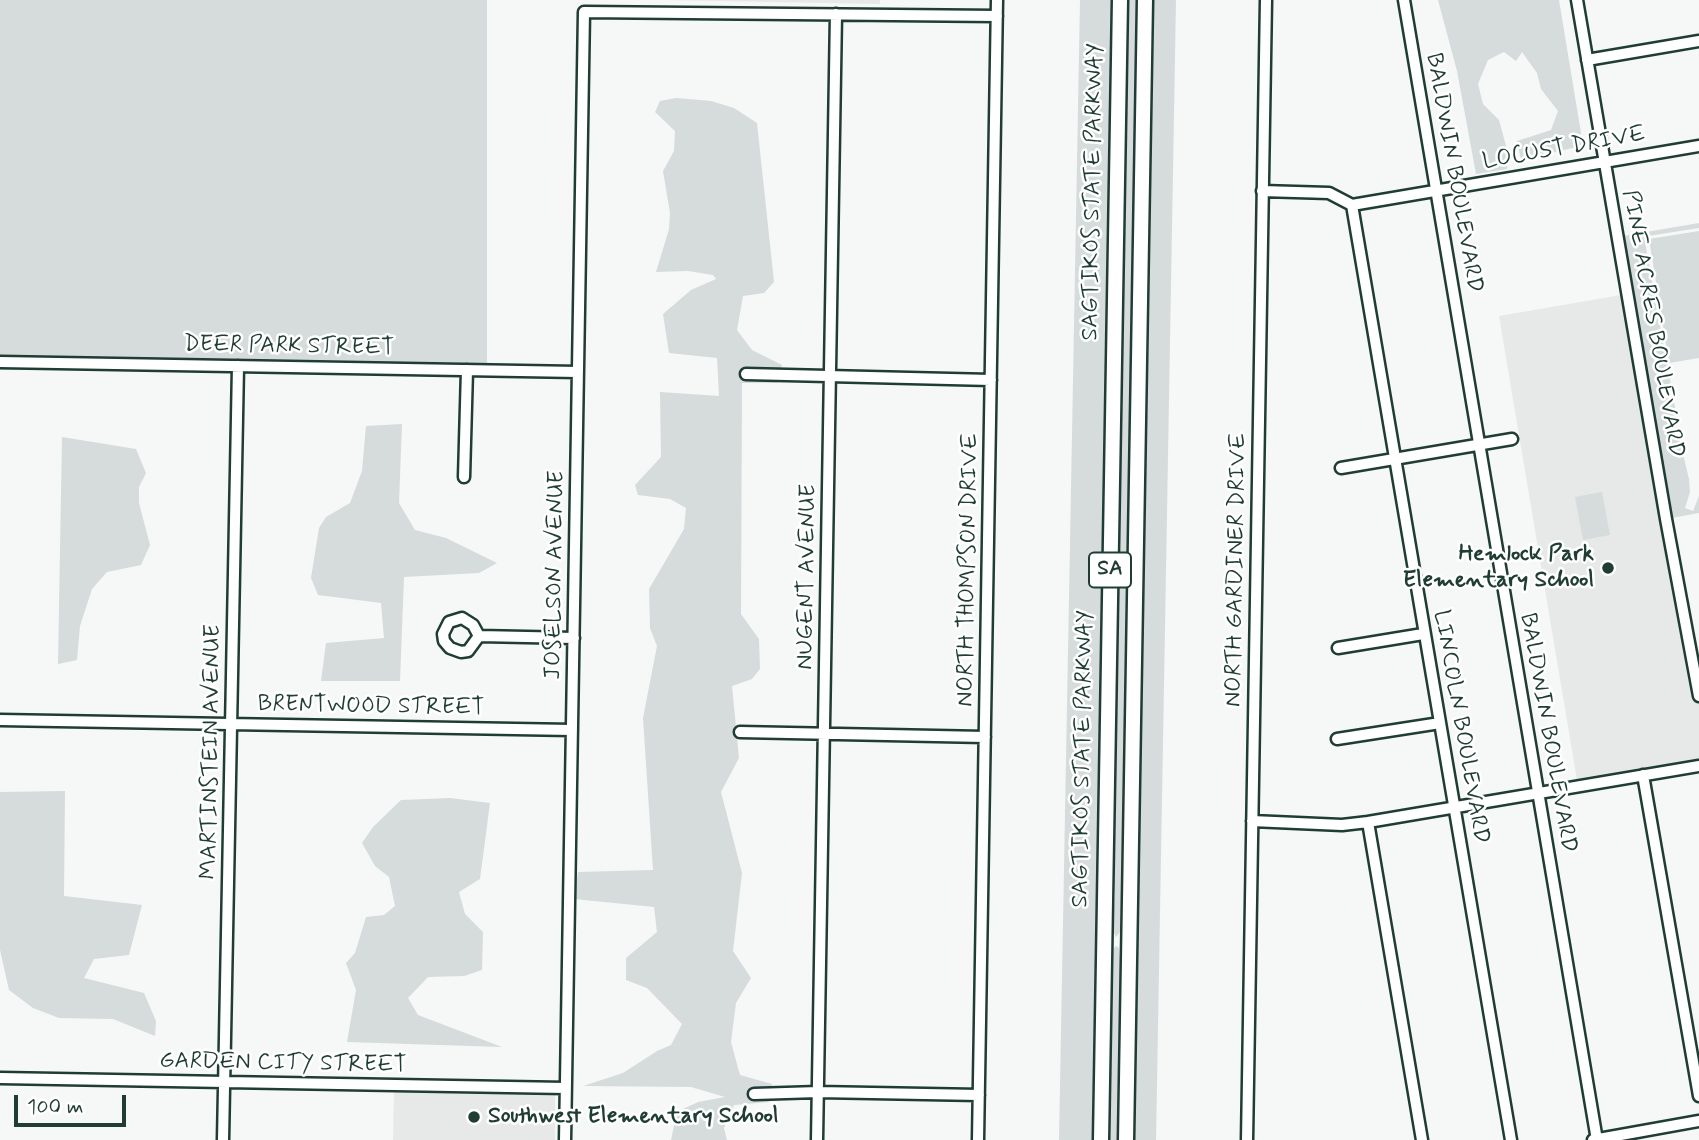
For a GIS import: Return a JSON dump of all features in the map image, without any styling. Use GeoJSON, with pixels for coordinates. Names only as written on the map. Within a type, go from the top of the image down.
{"type":"FeatureCollection","features":[{"type":"Feature","properties":{"kind":"highway","name":"SAGTIKOS STATE PARKWAY"},"geometry":{"type":"LineString","coordinates":[[1101,1140],[1120,0]]}},
{"type":"Feature","properties":{"kind":"highway","name":"SAGTIKOS STATE PARKWAY"},"geometry":{"type":"LineString","coordinates":[[1126,1140],[1145,0]]}},
{"type":"Feature","properties":{"kind":"street","name":"NORTH THOMPSON DRIVE"},"geometry":{"type":"LineString","coordinates":[[978,1140],[997,0]]}},
{"type":"Feature","properties":{"kind":"street","name":"NORTH GARDINER DRIVE"},"geometry":{"type":"LineString","coordinates":[[1247,1140],[1266,0]]}},
{"type":"Feature","properties":{"kind":"street","name":"BALDWIN BOULEVARD"},"geometry":{"type":"LineString","coordinates":[[1404,0],[1595,1140]]}},
{"type":"Feature","properties":{"kind":"street","name":"PINE ACRES BOULEVARD"},"geometry":{"type":"LineString","coordinates":[[1577,0],[1699,695]]}},
{"type":"Feature","properties":{"kind":"street","name":"JOSELSON AVENUE"},"geometry":{"type":"LineString","coordinates":[[565,1140],[583,12],[836,14]]}},
{"type":"Feature","properties":{"kind":"street"},"geometry":{"type":"LineString","coordinates":[[836,14],[997,16]]}},
{"type":"Feature","properties":{"kind":"street","name":"NUGENT AVENUE"},"geometry":{"type":"LineString","coordinates":[[817,1140],[836,14]]}},
{"type":"Feature","properties":{"kind":"street"},"geometry":{"type":"LineString","coordinates":[[1587,60],[1699,41]]}},
{"type":"Feature","properties":{"kind":"street","name":"LOCUST DRIVE"},"geometry":{"type":"LineString","coordinates":[[1352,205],[1699,146]]}},
{"type":"Feature","properties":{"kind":"street"},"geometry":{"type":"LineString","coordinates":[[1262,191],[1329,193],[1352,205]]}},
{"type":"Feature","properties":{"kind":"street","name":"LINCOLN BOULEVARD"},"geometry":{"type":"LineString","coordinates":[[1352,205],[1511,1140]]}},
{"type":"Feature","properties":{"kind":"street","name":"DEER PARK STREET"},"geometry":{"type":"LineString","coordinates":[[0,362],[578,372]]}},
{"type":"Feature","properties":{"kind":"street","name":"MARTINSTEIN AVENUE"},"geometry":{"type":"LineString","coordinates":[[223,1140],[238,366]]}},
{"type":"Feature","properties":{"kind":"street"},"geometry":{"type":"LineString","coordinates":[[464,477],[467,369]]}},
{"type":"Feature","properties":{"kind":"street"},"geometry":{"type":"LineString","coordinates":[[746,374],[991,380]]}},
{"type":"Feature","properties":{"kind":"street"},"geometry":{"type":"LineString","coordinates":[[1341,468],[1512,439]]}},
{"type":"Feature","properties":{"kind":"street"},"geometry":{"type":"LineString","coordinates":[[1338,648],[1423,634]]}},
{"type":"Feature","properties":{"kind":"street"},"geometry":{"type":"LineString","coordinates":[[479,636],[574,638]]}},
{"type":"Feature","properties":{"kind":"street","name":"BRENTWOOD STREET"},"geometry":{"type":"LineString","coordinates":[[0,720],[572,730]]}},
{"type":"Feature","properties":{"kind":"street"},"geometry":{"type":"LineString","coordinates":[[1337,740],[1440,723]]}},
{"type":"Feature","properties":{"kind":"street"},"geometry":{"type":"LineString","coordinates":[[740,732],[985,737]]}},
{"type":"Feature","properties":{"kind":"street"},"geometry":{"type":"LineString","coordinates":[[1252,821],[1342,825],[1368,822],[1699,766]]}},
{"type":"Feature","properties":{"kind":"street"},"geometry":{"type":"LineString","coordinates":[[1643,775],[1699,1096]]}},
{"type":"Feature","properties":{"kind":"street"},"geometry":{"type":"LineString","coordinates":[[1368,822],[1422,1140]]}},
{"type":"Feature","properties":{"kind":"street","name":"GARDEN CITY STREET"},"geometry":{"type":"LineString","coordinates":[[0,1078],[565,1087]]}},
{"type":"Feature","properties":{"kind":"street"},"geometry":{"type":"LineString","coordinates":[[754,1094],[818,1092],[979,1095]]}},
{"type":"Feature","properties":{"kind":"street"},"geometry":{"type":"LineString","coordinates":[[1595,1140],[1699,1121]]}},
{"type":"Feature","properties":{"kind":"shaded area"},"geometry":{"type":"Polygon","coordinates":[[[0,0],[487,0],[487,371],[0,370],[0,0]]]}},
{"type":"Feature","properties":{"kind":"shaded area"},"geometry":{"type":"Polygon","coordinates":[[[663,0],[880,0],[880,4],[663,0]]]}},
{"type":"Feature","properties":{"kind":"shaded area"},"geometry":{"type":"Polygon","coordinates":[[[1080,0],[1114,0],[1095,1140],[1059,1140],[1080,0]]]}},
{"type":"Feature","properties":{"kind":"shaded area"},"geometry":{"type":"Polygon","coordinates":[[[1124,0],[1139,0],[1126,875],[1120,932],[1116,937],[1113,931],[1115,891],[1112,891],[1124,0]]]}},
{"type":"Feature","properties":{"kind":"shaded area"},"geometry":{"type":"Polygon","coordinates":[[[1153,0],[1176,0],[1156,1140],[1134,1140],[1153,0]]]}},
{"type":"Feature","properties":{"kind":"shaded area"},"geometry":{"type":"Polygon","coordinates":[[[1438,0],[1559,0],[1581,146],[1521,160],[1517,141],[1551,130],[1558,111],[1541,89],[1537,73],[1522,52],[1516,61],[1504,52],[1488,60],[1478,84],[1483,104],[1499,120],[1509,157],[1507,169],[1476,174],[1457,71],[1438,0]]]}},
{"type":"Feature","properties":{"kind":"shaded area"},"geometry":{"type":"Polygon","coordinates":[[[676,98],[711,101],[734,108],[757,123],[774,282],[764,293],[743,296],[737,330],[752,350],[782,365],[777,383],[742,383],[741,614],[759,639],[760,669],[752,679],[732,686],[739,758],[721,792],[742,873],[733,951],[751,978],[736,1003],[731,1042],[740,1075],[772,1084],[769,1102],[734,1105],[724,1128],[727,1140],[671,1140],[677,1112],[698,1102],[725,1097],[691,1087],[583,1086],[623,1073],[671,1045],[682,1024],[647,988],[626,980],[626,958],[657,932],[654,907],[574,899],[578,872],[653,870],[643,718],[657,646],[650,628],[649,589],[684,529],[686,508],[670,499],[638,495],[635,485],[661,457],[660,392],[719,396],[717,358],[669,353],[663,314],[691,290],[716,279],[713,275],[688,271],[656,272],[669,229],[670,213],[663,171],[674,151],[675,131],[655,112],[660,101],[676,98]]]}},
{"type":"Feature","properties":{"kind":"shaded area"},"geometry":{"type":"Polygon","coordinates":[[[1699,223],[1699,228],[1648,236],[1645,242],[1676,413],[1667,422],[1669,425],[1675,421],[1689,479],[1690,492],[1685,508],[1693,511],[1699,496],[1699,513],[1666,519],[1617,237],[1699,223]]]}},
{"type":"Feature","properties":{"kind":"shaded area"},"geometry":{"type":"Polygon","coordinates":[[[1699,231],[1699,358],[1669,363],[1649,239],[1699,231]]]}},
{"type":"Feature","properties":{"kind":"shaded area","name":"Hemlock Park Elementary School"},"geometry":{"type":"Polygon","coordinates":[[[1627,294],[1699,696],[1699,766],[1578,786],[1499,316],[1627,294]]]}},
{"type":"Feature","properties":{"kind":"shaded area"},"geometry":{"type":"Polygon","coordinates":[[[402,424],[399,503],[415,530],[446,538],[497,563],[479,573],[404,577],[400,681],[321,681],[326,643],[384,638],[381,603],[318,595],[311,578],[319,528],[326,517],[350,503],[362,471],[366,426],[402,424]]]}},
{"type":"Feature","properties":{"kind":"shaded area"},"geometry":{"type":"Polygon","coordinates":[[[62,437],[136,449],[146,473],[139,487],[139,503],[150,545],[141,565],[107,572],[92,589],[80,626],[77,660],[58,664],[62,437]]]}},
{"type":"Feature","properties":{"kind":"shaded area"},"geometry":{"type":"Polygon","coordinates":[[[1602,492],[1610,535],[1583,540],[1575,497],[1602,492]]]}},
{"type":"Feature","properties":{"kind":"shaded area"},"geometry":{"type":"Polygon","coordinates":[[[65,791],[64,896],[142,905],[129,955],[94,959],[84,978],[144,993],[156,1021],[155,1036],[113,1019],[59,1018],[33,1008],[9,990],[0,950],[0,792],[65,791]]]}},
{"type":"Feature","properties":{"kind":"shaded area"},"geometry":{"type":"Polygon","coordinates":[[[450,798],[490,803],[480,879],[459,892],[465,914],[483,932],[482,970],[464,976],[428,977],[408,998],[418,1015],[502,1047],[347,1042],[356,990],[346,963],[355,953],[366,917],[384,915],[395,906],[389,877],[375,866],[362,843],[373,827],[401,800],[450,798]]]}},
{"type":"Feature","properties":{"kind":"shaded area"},"geometry":{"type":"Polygon","coordinates":[[[1116,946],[1119,948],[1123,994],[1120,1140],[1106,1140],[1107,999],[1112,950],[1116,946]]]}},
{"type":"Feature","properties":{"kind":"shaded area","name":"Southwest Elementary School"},"geometry":{"type":"Polygon","coordinates":[[[394,1091],[555,1093],[555,1140],[393,1140],[394,1091]]]}},
{"type":"Feature","properties":{"kind":"place","name":"Hemlock Park Elementary School"},"geometry":{"type":"Point","coordinates":[1608,568]}},
{"type":"Feature","properties":{"kind":"place","name":"Southwest Elementary School"},"geometry":{"type":"Point","coordinates":[474,1117]}}]}
